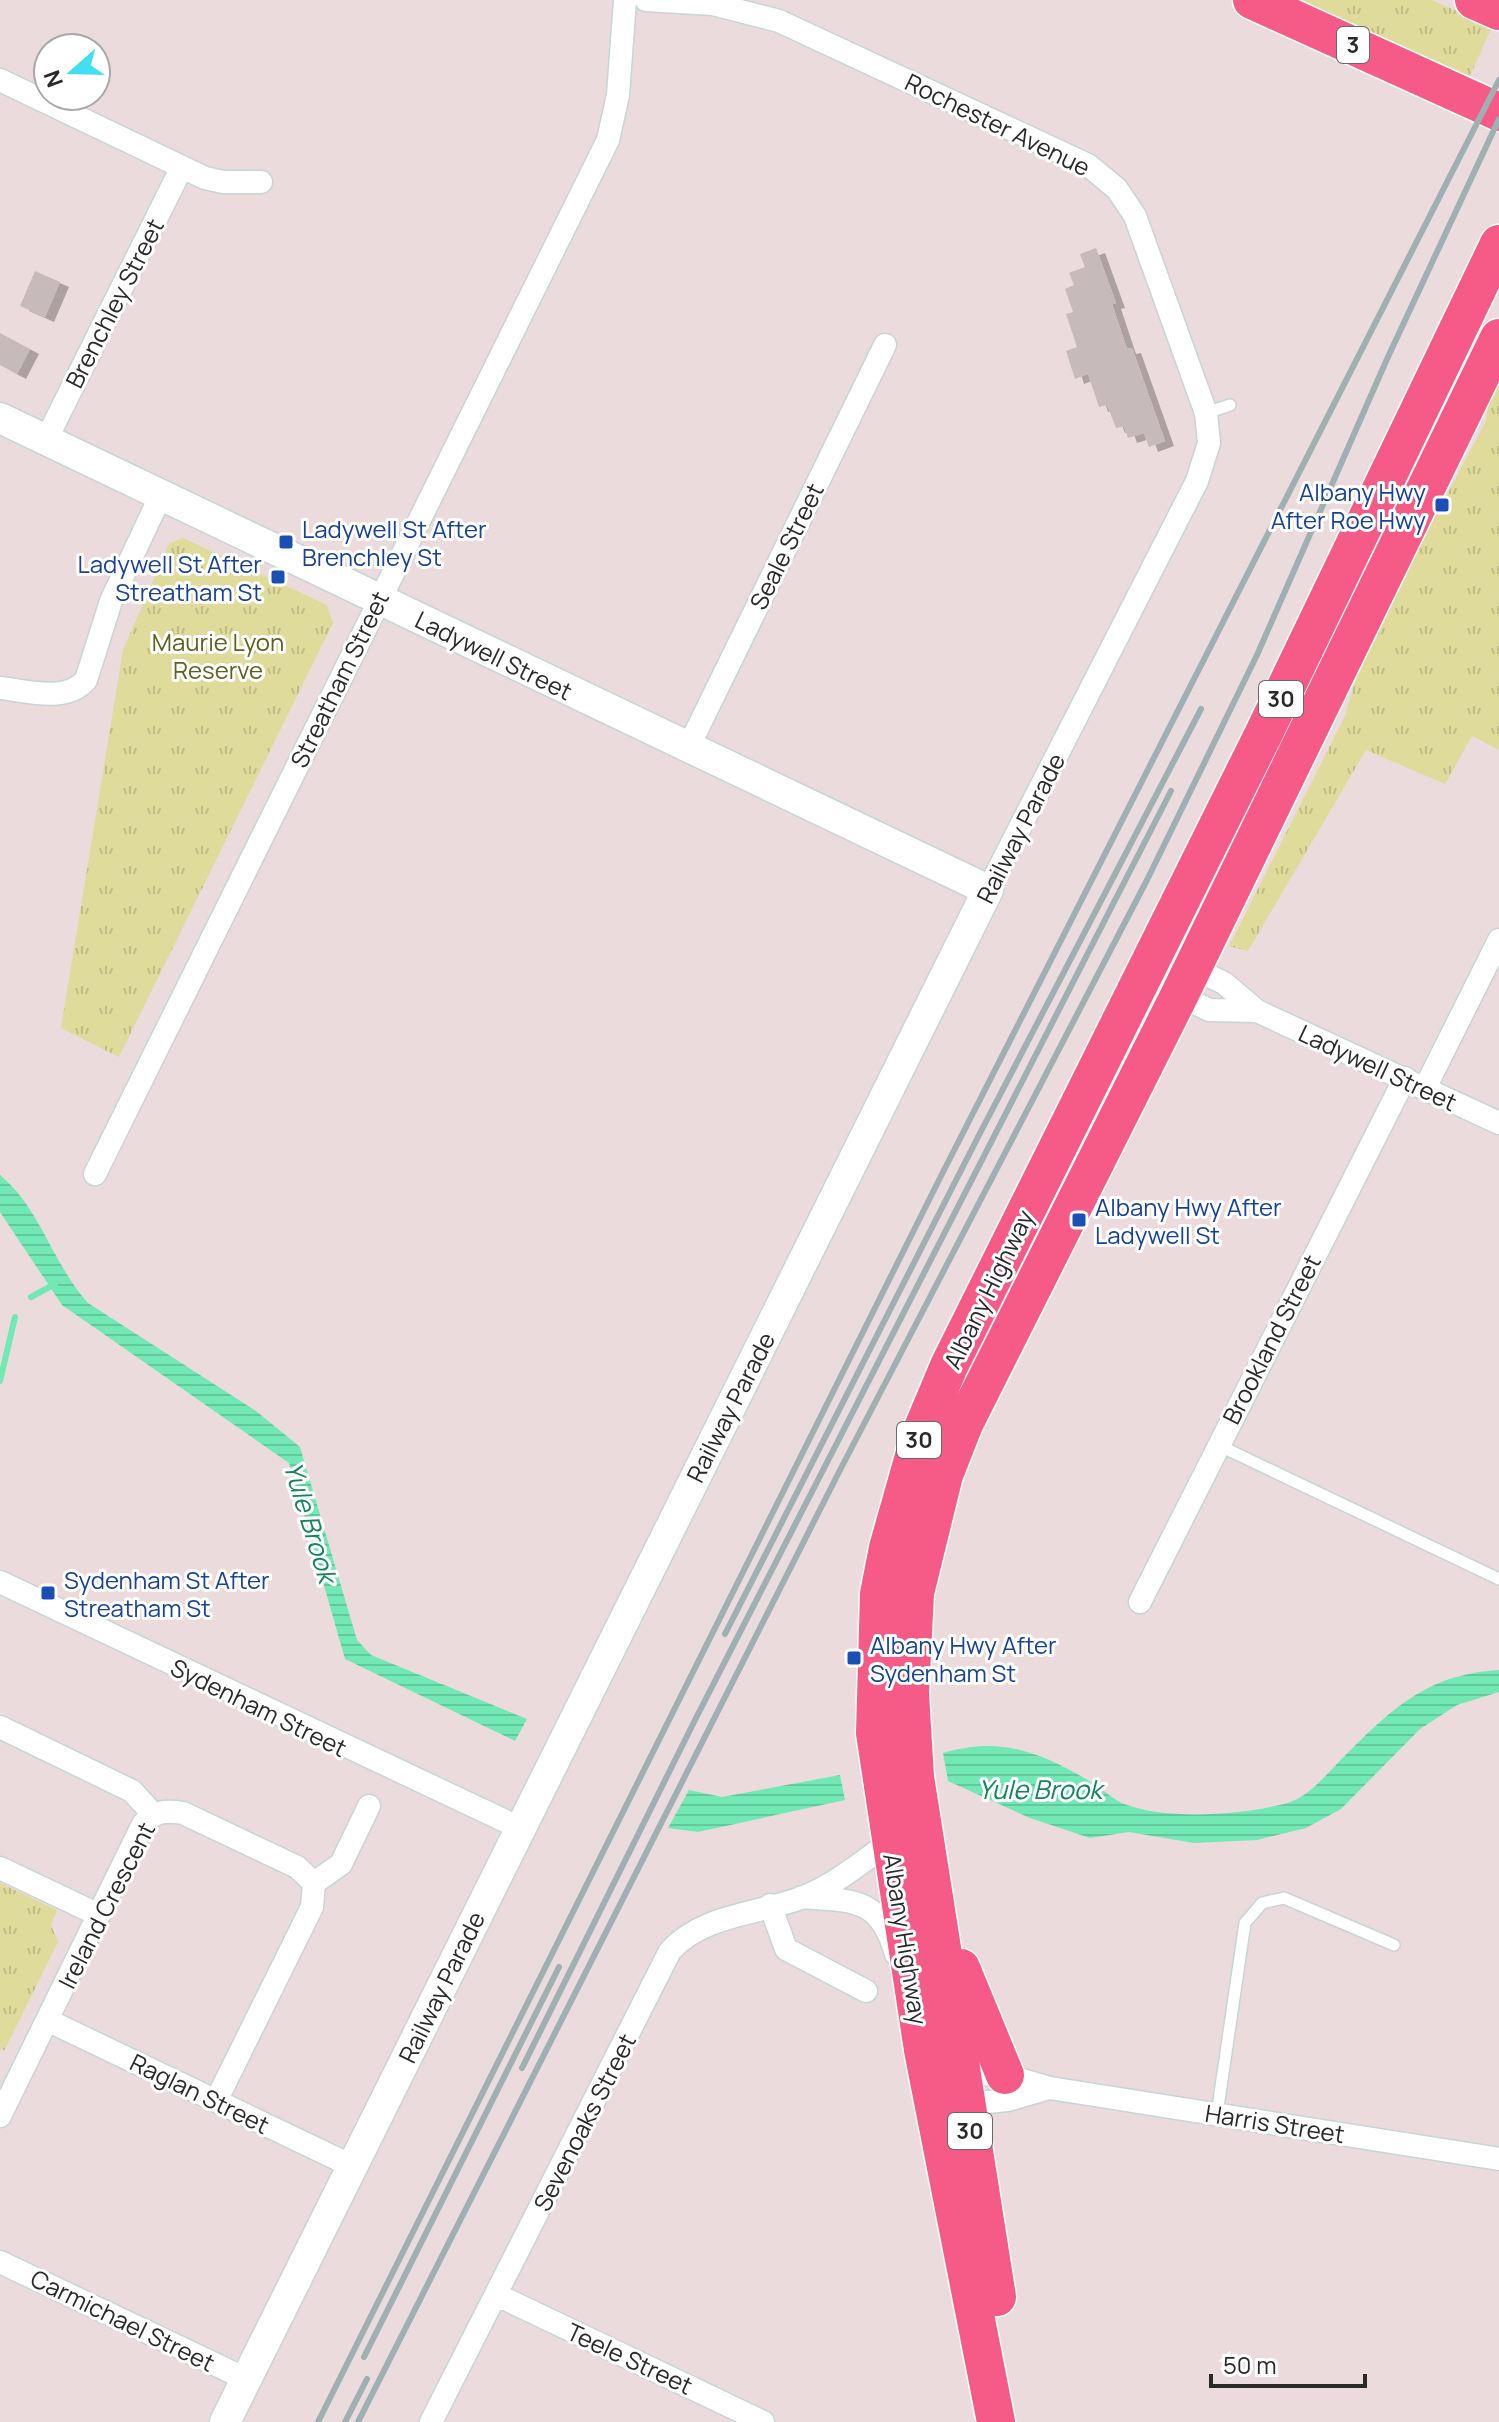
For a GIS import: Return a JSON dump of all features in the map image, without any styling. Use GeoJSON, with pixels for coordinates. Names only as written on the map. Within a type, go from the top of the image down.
{"type":"FeatureCollection","features":[{"type":"Feature","properties":{"kind":"highway","name":"3"},"geometry":{"type":"LineString","coordinates":[[1252,0],[1499,112]]}},
{"type":"Feature","properties":{"kind":"highway"},"geometry":{"type":"LineString","coordinates":[[1474,0],[1499,11]]}},
{"type":"Feature","properties":{"kind":"highway","name":"Albany Highway"},"geometry":{"type":"LineString","coordinates":[[996,2422],[907,1840],[875,1733],[879,1594],[897,1510],[920,1435],[949,1366],[1404,447],[1499,244]]}},
{"type":"Feature","properties":{"kind":"highway","name":"Albany Highway"},"geometry":{"type":"LineString","coordinates":[[907,1840],[915,1593],[944,1475],[964,1424],[1186,982],[1499,338]]}},
{"type":"Feature","properties":{"kind":"highway"},"geometry":{"type":"LineString","coordinates":[[907,1840],[941,1875],[951,1938],[975,2008],[1005,2075]]}},
{"type":"Feature","properties":{"kind":"highway","name":"Albany Highway"},"geometry":{"type":"LineString","coordinates":[[943,2081],[1018,2422]]}},
{"type":"Feature","properties":{"kind":"street","name":"Streatham Street"},"geometry":{"type":"LineString","coordinates":[[95,1174],[608,140],[618,95],[625,0]]}},
{"type":"Feature","properties":{"kind":"street","name":"Rochester Avenue"},"geometry":{"type":"LineString","coordinates":[[646,0],[713,4],[779,21],[1098,171],[1117,189],[1135,216],[1206,413]]}},
{"type":"Feature","properties":{"kind":"street"},"geometry":{"type":"LineString","coordinates":[[0,80],[182,167],[223,182],[261,182]]}},
{"type":"Feature","properties":{"kind":"street","name":"Brenchley Street"},"geometry":{"type":"LineString","coordinates":[[46,440],[182,167]]}},
{"type":"Feature","properties":{"kind":"street","name":"Seale Street"},"geometry":{"type":"LineString","coordinates":[[688,748],[885,345]]}},
{"type":"Feature","properties":{"kind":"street","name":"Railway Parade"},"geometry":{"type":"LineString","coordinates":[[225,2422],[988,890],[1197,481],[1209,443],[1206,413]]}},
{"type":"Feature","properties":{"kind":"street","name":"Ladywell Street"},"geometry":{"type":"LineString","coordinates":[[0,418],[988,890]]}},
{"type":"Feature","properties":{"kind":"street"},"geometry":{"type":"LineString","coordinates":[[0,688],[63,694],[78,689],[86,680],[111,601],[160,497]]}},
{"type":"Feature","properties":{"kind":"street","name":"Brookland Street"},"geometry":{"type":"LineString","coordinates":[[1140,1602],[1217,1445],[1415,1083],[1499,940]]}},
{"type":"Feature","properties":{"kind":"street","name":"Ladywell Street"},"geometry":{"type":"LineString","coordinates":[[1150,964],[1186,982],[1209,1010],[1257,1011]]}},
{"type":"Feature","properties":{"kind":"street","name":"Ladywell Street"},"geometry":{"type":"LineString","coordinates":[[1150,964],[1186,982],[1224,983],[1257,1011],[1499,1123]]}},
{"type":"Feature","properties":{"kind":"street","name":"Sydenham Street"},"geometry":{"type":"LineString","coordinates":[[0,1582],[520,1828]]}},
{"type":"Feature","properties":{"kind":"street"},"geometry":{"type":"LineString","coordinates":[[0,1727],[132,1791],[153,1814]]}},
{"type":"Feature","properties":{"kind":"street"},"geometry":{"type":"LineString","coordinates":[[216,2101],[312,1907],[314,1883],[341,1864],[369,1806]]}},
{"type":"Feature","properties":{"kind":"street","name":"Ireland Crescent"},"geometry":{"type":"LineString","coordinates":[[0,2116],[143,1824],[153,1814],[167,1810],[183,1813],[297,1867],[314,1883]]}},
{"type":"Feature","properties":{"kind":"street","name":"Sevenoaks Street"},"geometry":{"type":"LineString","coordinates":[[431,2422],[670,1951],[683,1936],[802,1897],[907,1840]]}},
{"type":"Feature","properties":{"kind":"street"},"geometry":{"type":"LineString","coordinates":[[0,1868],[99,1915]]}},
{"type":"Feature","properties":{"kind":"street","name":"Sevenoaks Street"},"geometry":{"type":"LineString","coordinates":[[802,1897],[859,1901],[883,1922],[943,2081]]}},
{"type":"Feature","properties":{"kind":"street"},"geometry":{"type":"LineString","coordinates":[[770,1905],[786,1949],[866,1991]]}},
{"type":"Feature","properties":{"kind":"street","name":"Raglan Street"},"geometry":{"type":"LineString","coordinates":[[47,2020],[352,2166]]}},
{"type":"Feature","properties":{"kind":"street","name":"Harris Street"},"geometry":{"type":"LineString","coordinates":[[943,2081],[1005,2075],[1050,2088],[1499,2159]]}},
{"type":"Feature","properties":{"kind":"street","name":"Harris Street"},"geometry":{"type":"LineString","coordinates":[[943,2081],[1008,2100],[1050,2088]]}},
{"type":"Feature","properties":{"kind":"street","name":"Carmichael Street"},"geometry":{"type":"LineString","coordinates":[[0,2262],[246,2379]]}},
{"type":"Feature","properties":{"kind":"street","name":"Teele Street"},"geometry":{"type":"LineString","coordinates":[[497,2295],[763,2421]]}},
{"type":"Feature","properties":{"kind":"lane"},"geometry":{"type":"LineString","coordinates":[[1206,413],[1230,405]]}},
{"type":"Feature","properties":{"kind":"lane"},"geometry":{"type":"LineString","coordinates":[[1217,1445],[1499,1579]]}},
{"type":"Feature","properties":{"kind":"lane"},"geometry":{"type":"LineString","coordinates":[[1217,2114],[1245,1923],[1262,1903],[1284,1898],[1394,1945]]}},
{"type":"Feature","properties":{"kind":"green space"},"geometry":{"type":"Polygon","coordinates":[[[1293,0],[1432,0],[1492,27],[1469,78],[1293,0]]]}},
{"type":"Feature","properties":{"kind":"green space"},"geometry":{"type":"Polygon","coordinates":[[[1499,373],[1499,750],[1472,736],[1445,784],[1366,750],[1248,951],[1229,946],[1345,716],[1363,653],[1486,421],[1490,390],[1499,373]]]}},
{"type":"Feature","properties":{"kind":"green space","name":"Maurie Lyon Reserve"},"geometry":{"type":"Polygon","coordinates":[[[183,538],[327,605],[333,623],[119,1057],[61,1028],[123,650],[169,544],[183,538]]]}},
{"type":"Feature","properties":{"kind":"green space"},"geometry":{"type":"Polygon","coordinates":[[[0,1883],[57,1910],[51,1925],[58,1942],[4,2051],[0,2049],[0,1883]]]}},
{"type":"Feature","properties":{"kind":"water"},"geometry":{"type":"Polygon","coordinates":[[[0,1175],[26,1204],[65,1271],[88,1303],[256,1411],[300,1447],[357,1640],[371,1655],[527,1719],[515,1741],[345,1659],[289,1463],[62,1305],[0,1212],[0,1175]]]}},
{"type":"Feature","properties":{"kind":"water","name":"Yule Brook"},"geometry":{"type":"Polygon","coordinates":[[[1499,1670],[1499,1692],[1457,1705],[1420,1729],[1341,1809],[1306,1828],[1257,1840],[1194,1843],[1129,1832],[1090,1838],[1030,1818],[948,1781],[943,1753],[983,1746],[1020,1750],[1055,1762],[1122,1803],[1144,1810],[1184,1814],[1247,1811],[1292,1802],[1306,1793],[1372,1729],[1428,1688],[1449,1679],[1499,1670]]]}},
{"type":"Feature","properties":{"kind":"water"},"geometry":{"type":"Polygon","coordinates":[[[840,1775],[845,1800],[698,1832],[668,1828],[689,1790],[722,1797],[840,1775]]]}},
{"type":"Feature","properties":{"kind":"building"},"geometry":{"type":"Polygon","coordinates":[[[1096,248],[1116,303],[1112,304],[1127,349],[1132,348],[1165,441],[1149,447],[1144,433],[1128,438],[1124,426],[1116,428],[1107,405],[1099,407],[1088,374],[1075,379],[1066,351],[1077,347],[1066,314],[1073,312],[1065,289],[1074,285],[1069,273],[1085,267],[1080,254],[1096,248]]]}},
{"type":"Feature","properties":{"kind":"building"},"geometry":{"type":"Polygon","coordinates":[[[35,271],[60,282],[45,317],[20,306],[35,271]]]}},
{"type":"Feature","properties":{"kind":"building"},"geometry":{"type":"Polygon","coordinates":[[[0,333],[30,349],[17,374],[0,365],[0,333]]]}},
{"type":"Feature","properties":{"kind":"waterway"},"geometry":{"type":"LineString","coordinates":[[31,1297],[55,1284]]}},
{"type":"Feature","properties":{"kind":"waterway"},"geometry":{"type":"LineString","coordinates":[[0,1381],[15,1317]]}},
{"type":"Feature","properties":{"kind":"railway"},"geometry":{"type":"LineString","coordinates":[[318,2422],[940,1178],[1499,80]]}},
{"type":"Feature","properties":{"kind":"railway"},"geometry":{"type":"LineString","coordinates":[[358,2422],[839,1472],[1147,880],[1257,655],[1387,359],[1499,119]]}},
{"type":"Feature","properties":{"kind":"railway"},"geometry":{"type":"LineString","coordinates":[[725,1634],[978,1137],[1201,709]]}},
{"type":"Feature","properties":{"kind":"railway"},"geometry":{"type":"LineString","coordinates":[[522,2068],[695,1720],[1171,791]]}},
{"type":"Feature","properties":{"kind":"railway"},"geometry":{"type":"LineString","coordinates":[[364,2357],[559,1967]]}},
{"type":"Feature","properties":{"kind":"railway"},"geometry":{"type":"LineString","coordinates":[[345,2422],[367,2379]]}},
{"type":"Feature","properties":{"kind":"place","name":"Albany Hwy After Roe Hwy"},"geometry":{"type":"Point","coordinates":[1442,505]}},
{"type":"Feature","properties":{"kind":"place","name":"Ladywell St After Brenchley St"},"geometry":{"type":"Point","coordinates":[286,542]}},
{"type":"Feature","properties":{"kind":"place","name":"Ladywell St After Streatham St"},"geometry":{"type":"Point","coordinates":[278,577]}},
{"type":"Feature","properties":{"kind":"place","name":"Albany Hwy After Ladywell St"},"geometry":{"type":"Point","coordinates":[1079,1220]}},
{"type":"Feature","properties":{"kind":"place","name":"Sydenham St After Streatham St"},"geometry":{"type":"Point","coordinates":[48,1593]}},
{"type":"Feature","properties":{"kind":"place","name":"Albany Hwy After Sydenham St"},"geometry":{"type":"Point","coordinates":[854,1658]}}]}
